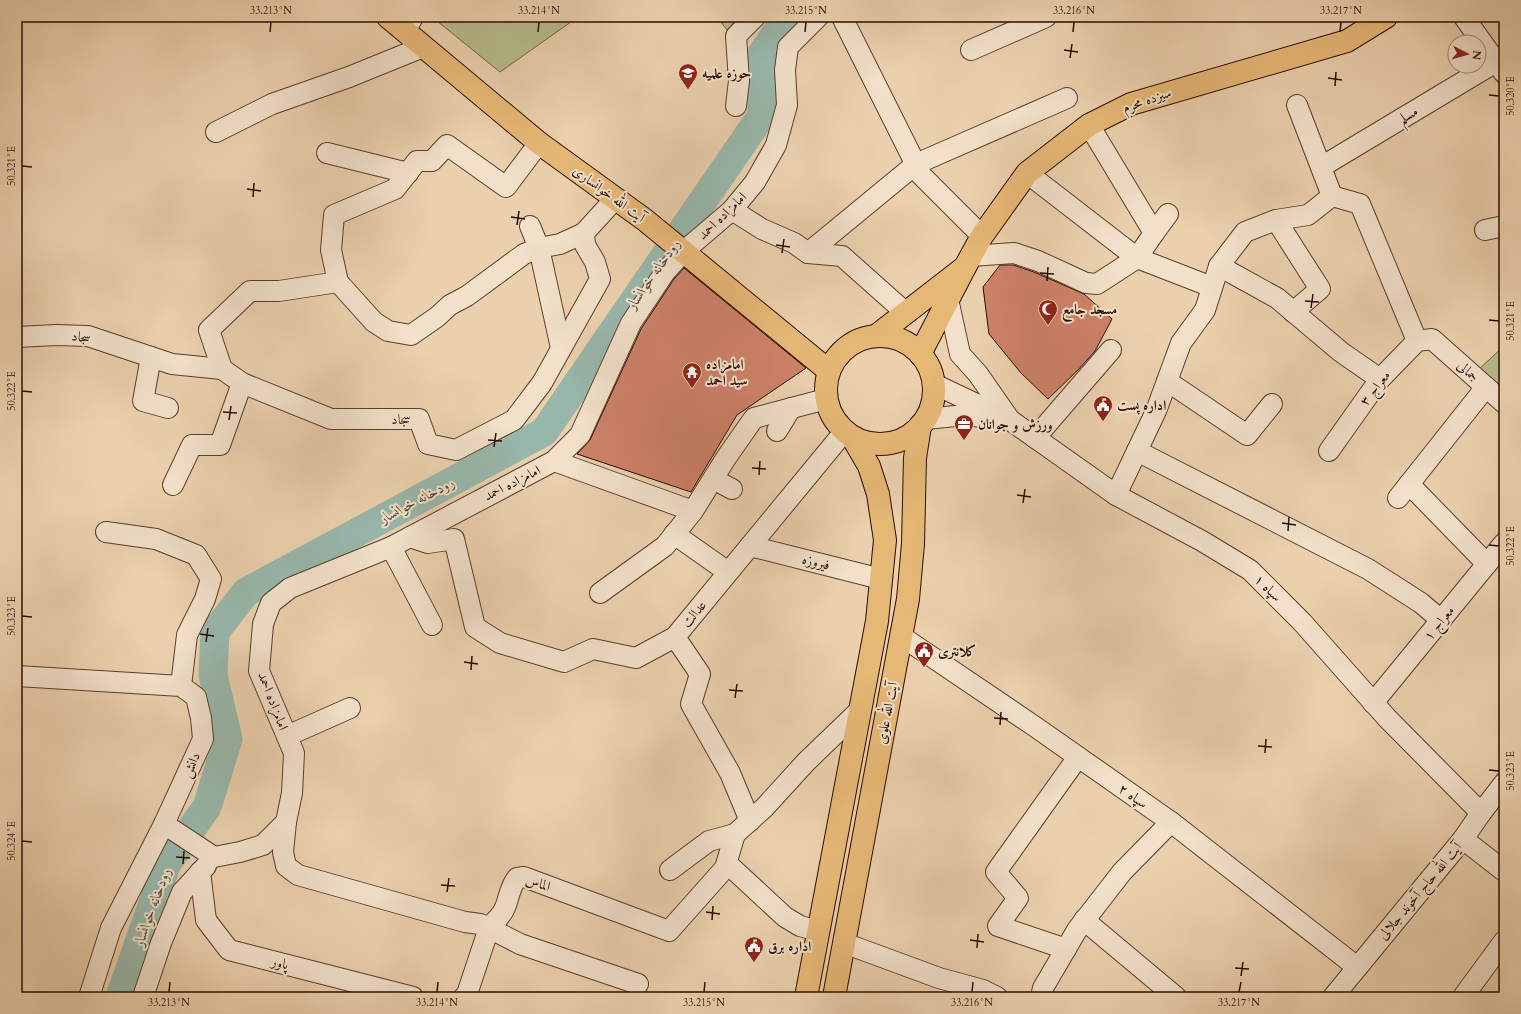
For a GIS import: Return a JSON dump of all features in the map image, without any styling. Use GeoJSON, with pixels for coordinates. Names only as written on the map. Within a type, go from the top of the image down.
{"type":"FeatureCollection","features":[{"type":"Feature","properties":{"kind":"main road","name":"آیت الله خوانساری"},"geometry":{"type":"LineString","coordinates":[[388,17],[409,24],[423,47],[539,143],[658,230],[829,371]]}},
{"type":"Feature","properties":{"kind":"main road","name":"سیزده محرم"},"geometry":{"type":"LineString","coordinates":[[920,354],[982,236],[1027,173],[1089,125],[1131,104],[1347,41],[1386,17]]}},
{"type":"Feature","properties":{"kind":"main road"},"geometry":{"type":"LineString","coordinates":[[876,336],[968,262]]}},
{"type":"Feature","properties":{"kind":"main road"},"geometry":{"type":"LineString","coordinates":[[876,336],[888,336],[911,346],[920,354],[929,368],[934,384],[932,402],[923,422],[909,436],[896,442],[881,445],[866,443],[848,434],[832,417],[826,399],[826,385],[829,371],[836,358],[847,347],[861,340],[876,336]]}},
{"type":"Feature","properties":{"kind":"main road","name":"آیت الله علوی"},"geometry":{"type":"LineString","coordinates":[[834,997],[908,599],[913,544],[915,458],[923,422]]}},
{"type":"Feature","properties":{"kind":"main road","name":"آیت الله علوی"},"geometry":{"type":"LineString","coordinates":[[806,997],[877,621],[885,540],[878,494],[869,466],[848,434]]}},
{"type":"Feature","properties":{"kind":"street"},"geometry":{"type":"LineString","coordinates":[[736,106],[739,81],[736,36],[755,17]]}},
{"type":"Feature","properties":{"kind":"street","name":"امامزاده احمد"},"geometry":{"type":"LineString","coordinates":[[286,822],[292,793],[294,753],[260,671],[263,624],[271,603],[290,588],[391,547],[554,461],[580,434],[631,323],[665,272],[684,251],[732,210],[756,182],[776,145],[787,105],[785,70],[788,47],[818,17]]}},
{"type":"Feature","properties":{"kind":"street"},"geometry":{"type":"LineString","coordinates":[[842,17],[921,175],[982,236]]}},
{"type":"Feature","properties":{"kind":"street"},"geometry":{"type":"LineString","coordinates":[[971,50],[1046,17]]}},
{"type":"Feature","properties":{"kind":"street"},"geometry":{"type":"LineString","coordinates":[[1464,17],[1501,64]]}},
{"type":"Feature","properties":{"kind":"street"},"geometry":{"type":"LineString","coordinates":[[216,132],[272,104],[423,47]]}},
{"type":"Feature","properties":{"kind":"street","name":"مسلم"},"geometry":{"type":"LineString","coordinates":[[1321,167],[1501,64]]}},
{"type":"Feature","properties":{"kind":"street"},"geometry":{"type":"LineString","coordinates":[[808,253],[916,164],[1067,98]]}},
{"type":"Feature","properties":{"kind":"street"},"geometry":{"type":"LineString","coordinates":[[1297,105],[1332,196]]}},
{"type":"Feature","properties":{"kind":"street"},"geometry":{"type":"LineString","coordinates":[[1089,125],[1154,233]]}},
{"type":"Feature","properties":{"kind":"street"},"geometry":{"type":"LineString","coordinates":[[539,143],[506,187],[447,145],[432,161],[417,161],[395,189],[334,215],[331,250],[338,282],[374,322],[388,331],[411,335],[437,317],[450,305],[467,296],[524,254],[539,248],[560,244],[584,233],[615,199]]}},
{"type":"Feature","properties":{"kind":"street"},"geometry":{"type":"LineString","coordinates":[[327,153],[408,173]]}},
{"type":"Feature","properties":{"kind":"street"},"geometry":{"type":"LineString","coordinates":[[1027,173],[1137,258],[1212,287]]}},
{"type":"Feature","properties":{"kind":"street"},"geometry":{"type":"LineString","coordinates":[[1116,495],[1156,411],[1181,343],[1205,310],[1219,266],[1245,232],[1276,220],[1308,215],[1332,196]]}},
{"type":"Feature","properties":{"kind":"street"},"geometry":{"type":"LineString","coordinates":[[1332,196],[1360,204],[1424,340]]}},
{"type":"Feature","properties":{"kind":"street"},"geometry":{"type":"LineString","coordinates":[[732,210],[762,229],[794,243],[808,253],[842,256],[906,313]]}},
{"type":"Feature","properties":{"kind":"street"},"geometry":{"type":"LineString","coordinates":[[968,262],[1014,253],[1038,261],[1086,283],[1097,284],[1137,258],[1168,214]]}},
{"type":"Feature","properties":{"kind":"street"},"geometry":{"type":"LineString","coordinates":[[1276,220],[1320,290],[1293,312]]}},
{"type":"Feature","properties":{"kind":"street"},"geometry":{"type":"LineString","coordinates":[[530,226],[539,248],[561,348]]}},
{"type":"Feature","properties":{"kind":"street"},"geometry":{"type":"LineString","coordinates":[[1485,230],[1504,226]]}},
{"type":"Feature","properties":{"kind":"street","name":"سجاد"},"geometry":{"type":"LineString","coordinates":[[17,336],[88,336],[172,364],[222,368],[242,383],[331,419],[419,420],[428,444],[456,450],[514,420],[542,383],[600,279],[595,262],[585,245],[584,233]]}},
{"type":"Feature","properties":{"kind":"street"},"geometry":{"type":"LineString","coordinates":[[1219,266],[1268,285],[1277,298],[1293,312],[1341,352],[1380,379]]}},
{"type":"Feature","properties":{"kind":"street"},"geometry":{"type":"LineString","coordinates":[[222,368],[209,330],[250,292],[279,291],[338,282]]}},
{"type":"Feature","properties":{"kind":"street"},"geometry":{"type":"LineString","coordinates":[[948,299],[960,354],[978,374],[1010,420]]}},
{"type":"Feature","properties":{"kind":"street","name":"معراج ۳"},"geometry":{"type":"LineString","coordinates":[[1329,452],[1380,379],[1424,340]]}},
{"type":"Feature","properties":{"kind":"street","name":"جمالی"},"geometry":{"type":"LineString","coordinates":[[1424,340],[1486,387],[1504,403]]}},
{"type":"Feature","properties":{"kind":"street"},"geometry":{"type":"LineString","coordinates":[[1036,438],[1111,350]]}},
{"type":"Feature","properties":{"kind":"street"},"geometry":{"type":"LineString","coordinates":[[151,357],[143,401],[168,408]]}},
{"type":"Feature","properties":{"kind":"street"},"geometry":{"type":"LineString","coordinates":[[1167,381],[1247,435],[1272,404]]}},
{"type":"Feature","properties":{"kind":"street"},"geometry":{"type":"LineString","coordinates":[[173,485],[192,445],[220,445],[242,383]]}},
{"type":"Feature","properties":{"kind":"street"},"geometry":{"type":"LineString","coordinates":[[934,384],[1010,420]]}},
{"type":"Feature","properties":{"kind":"street"},"geometry":{"type":"LineString","coordinates":[[1486,387],[1403,491],[1487,564]]}},
{"type":"Feature","properties":{"kind":"street"},"geometry":{"type":"LineString","coordinates":[[600,593],[665,546],[693,511],[754,418],[826,399]]}},
{"type":"Feature","properties":{"kind":"street"},"geometry":{"type":"LineString","coordinates":[[777,431],[792,408]]}},
{"type":"Feature","properties":{"kind":"street"},"geometry":{"type":"LineString","coordinates":[[923,422],[965,415],[1010,420]]}},
{"type":"Feature","properties":{"kind":"street","name":"سپاه ۱"},"geometry":{"type":"LineString","coordinates":[[1010,420],[1116,495],[1202,541],[1250,570],[1302,622],[1373,703],[1481,813]]}},
{"type":"Feature","properties":{"kind":"street","name":"عدالت"},"geometry":{"type":"LineString","coordinates":[[750,821],[730,773],[690,704],[700,674],[675,637],[750,546],[848,434]]}},
{"type":"Feature","properties":{"kind":"street"},"geometry":{"type":"LineString","coordinates":[[1137,451],[1368,569],[1421,603],[1441,620]]}},
{"type":"Feature","properties":{"kind":"street"},"geometry":{"type":"LineString","coordinates":[[554,461],[693,511]]}},
{"type":"Feature","properties":{"kind":"street"},"geometry":{"type":"LineString","coordinates":[[713,479],[732,489]]}},
{"type":"Feature","properties":{"kind":"street"},"geometry":{"type":"LineString","coordinates":[[17,676],[181,686],[187,635],[205,599],[211,579],[196,555],[156,539],[106,532]]}},
{"type":"Feature","properties":{"kind":"street"},"geometry":{"type":"LineString","coordinates":[[674,534],[728,572]]}},
{"type":"Feature","properties":{"kind":"street"},"geometry":{"type":"LineString","coordinates":[[410,537],[428,543],[454,539],[475,627],[500,643],[564,662],[593,649],[636,658],[675,637]]}},
{"type":"Feature","properties":{"kind":"street","name":"معراج ۱"},"geometry":{"type":"LineString","coordinates":[[1373,703],[1504,543]]}},
{"type":"Feature","properties":{"kind":"street","name":"فیروزه"},"geometry":{"type":"LineString","coordinates":[[750,546],[881,579]]}},
{"type":"Feature","properties":{"kind":"street"},"geometry":{"type":"LineString","coordinates":[[391,547],[432,625]]}},
{"type":"Feature","properties":{"kind":"street","name":"سپاه ۲"},"geometry":{"type":"LineString","coordinates":[[901,636],[1171,822],[1356,968]]}},
{"type":"Feature","properties":{"kind":"street","name":"دانش"},"geometry":{"type":"LineString","coordinates":[[89,997],[111,928],[164,824],[203,739],[201,718],[196,697],[181,686]]}},
{"type":"Feature","properties":{"kind":"street"},"geometry":{"type":"LineString","coordinates":[[287,736],[350,708]]}},
{"type":"Feature","properties":{"kind":"street"},"geometry":{"type":"LineString","coordinates":[[670,870],[709,841],[735,834],[764,808],[806,762],[860,710]]}},
{"type":"Feature","properties":{"kind":"street"},"geometry":{"type":"LineString","coordinates":[[1066,949],[998,926],[1018,898],[996,872],[1078,757]]}},
{"type":"Feature","properties":{"kind":"street","name":"آیت الله حاج آخوند جلالی"},"geometry":{"type":"LineString","coordinates":[[1333,997],[1463,839],[1504,783]]}},
{"type":"Feature","properties":{"kind":"street"},"geometry":{"type":"LineString","coordinates":[[142,997],[161,943],[182,892],[214,858],[263,845],[286,822]]}},
{"type":"Feature","properties":{"kind":"street"},"geometry":{"type":"LineString","coordinates":[[286,822],[283,852],[286,866],[298,875],[465,922],[480,924],[520,944],[638,984]]}},
{"type":"Feature","properties":{"kind":"street"},"geometry":{"type":"LineString","coordinates":[[1041,997],[1044,988],[1084,920],[1122,872],[1171,822]]}},
{"type":"Feature","properties":{"kind":"street"},"geometry":{"type":"LineString","coordinates":[[164,824],[214,858]]}},
{"type":"Feature","properties":{"kind":"street"},"geometry":{"type":"LineString","coordinates":[[735,834],[725,868],[731,867],[784,917],[800,926],[818,931]]}},
{"type":"Feature","properties":{"kind":"street"},"geometry":{"type":"LineString","coordinates":[[1463,839],[1504,871]]}},
{"type":"Feature","properties":{"kind":"street","name":"الماس"},"geometry":{"type":"LineString","coordinates":[[489,928],[502,913],[512,885],[517,878],[524,877],[669,931],[725,868]]}},
{"type":"Feature","properties":{"kind":"street","name":"پاور"},"geometry":{"type":"LineString","coordinates":[[200,872],[206,920],[229,950],[413,997]]}},
{"type":"Feature","properties":{"kind":"street"},"geometry":{"type":"LineString","coordinates":[[1084,920],[1176,997]]}},
{"type":"Feature","properties":{"kind":"street"},"geometry":{"type":"LineString","coordinates":[[464,997],[467,994],[489,928]]}},
{"type":"Feature","properties":{"kind":"street"},"geometry":{"type":"LineString","coordinates":[[1463,997],[1504,941]]}},
{"type":"Feature","properties":{"kind":"street"},"geometry":{"type":"LineString","coordinates":[[844,943],[939,978],[983,990],[996,997]]}},
{"type":"Feature","properties":{"kind":"green space"},"geometry":{"type":"Polygon","coordinates":[[[432,17],[578,17],[500,72],[432,17]]]}},
{"type":"Feature","properties":{"kind":"green space"},"geometry":{"type":"Polygon","coordinates":[[[717,17],[739,17],[727,30],[717,17]]]}},
{"type":"Feature","properties":{"kind":"green space"},"geometry":{"type":"Polygon","coordinates":[[[1504,346],[1504,395],[1478,370],[1504,346]]]}},
{"type":"Feature","properties":{"kind":"building","name":"مسجد جامع"},"geometry":{"type":"Polygon","coordinates":[[[1000,265],[1013,265],[1034,272],[1084,294],[1112,319],[1095,351],[1048,399],[1021,373],[989,334],[983,287],[1000,265]]]}},
{"type":"Feature","properties":{"kind":"building","name":"امامزاده سید احمد"},"geometry":{"type":"Polygon","coordinates":[[[684,268],[806,368],[737,415],[691,492],[577,454],[590,440],[641,329],[674,279],[684,268]]]}},
{"type":"Feature","properties":{"kind":"waterway","name":"رودخانه خوانسار"},"geometry":{"type":"LineString","coordinates":[[120,997],[167,863],[207,807],[228,739],[213,675],[215,632],[246,592],[544,432],[762,115],[761,55],[787,17]]}},
{"type":"Feature","properties":{"kind":"place","name":"حوزه علمیه"},"geometry":{"type":"Point","coordinates":[688,90]}},
{"type":"Feature","properties":{"kind":"place","name":"مسجد جامع"},"geometry":{"type":"Point","coordinates":[1048,326]}},
{"type":"Feature","properties":{"kind":"place","name":"امامزاده سید احمد"},"geometry":{"type":"Point","coordinates":[692,389]}},
{"type":"Feature","properties":{"kind":"place","name":"اداره پست"},"geometry":{"type":"Point","coordinates":[1103,422]}},
{"type":"Feature","properties":{"kind":"place","name":"ورزش و جوانان"},"geometry":{"type":"Point","coordinates":[964,441]}},
{"type":"Feature","properties":{"kind":"place","name":"کلانتری"},"geometry":{"type":"Point","coordinates":[924,668]}},
{"type":"Feature","properties":{"kind":"place","name":"اداره برق"},"geometry":{"type":"Point","coordinates":[754,963]}}]}
